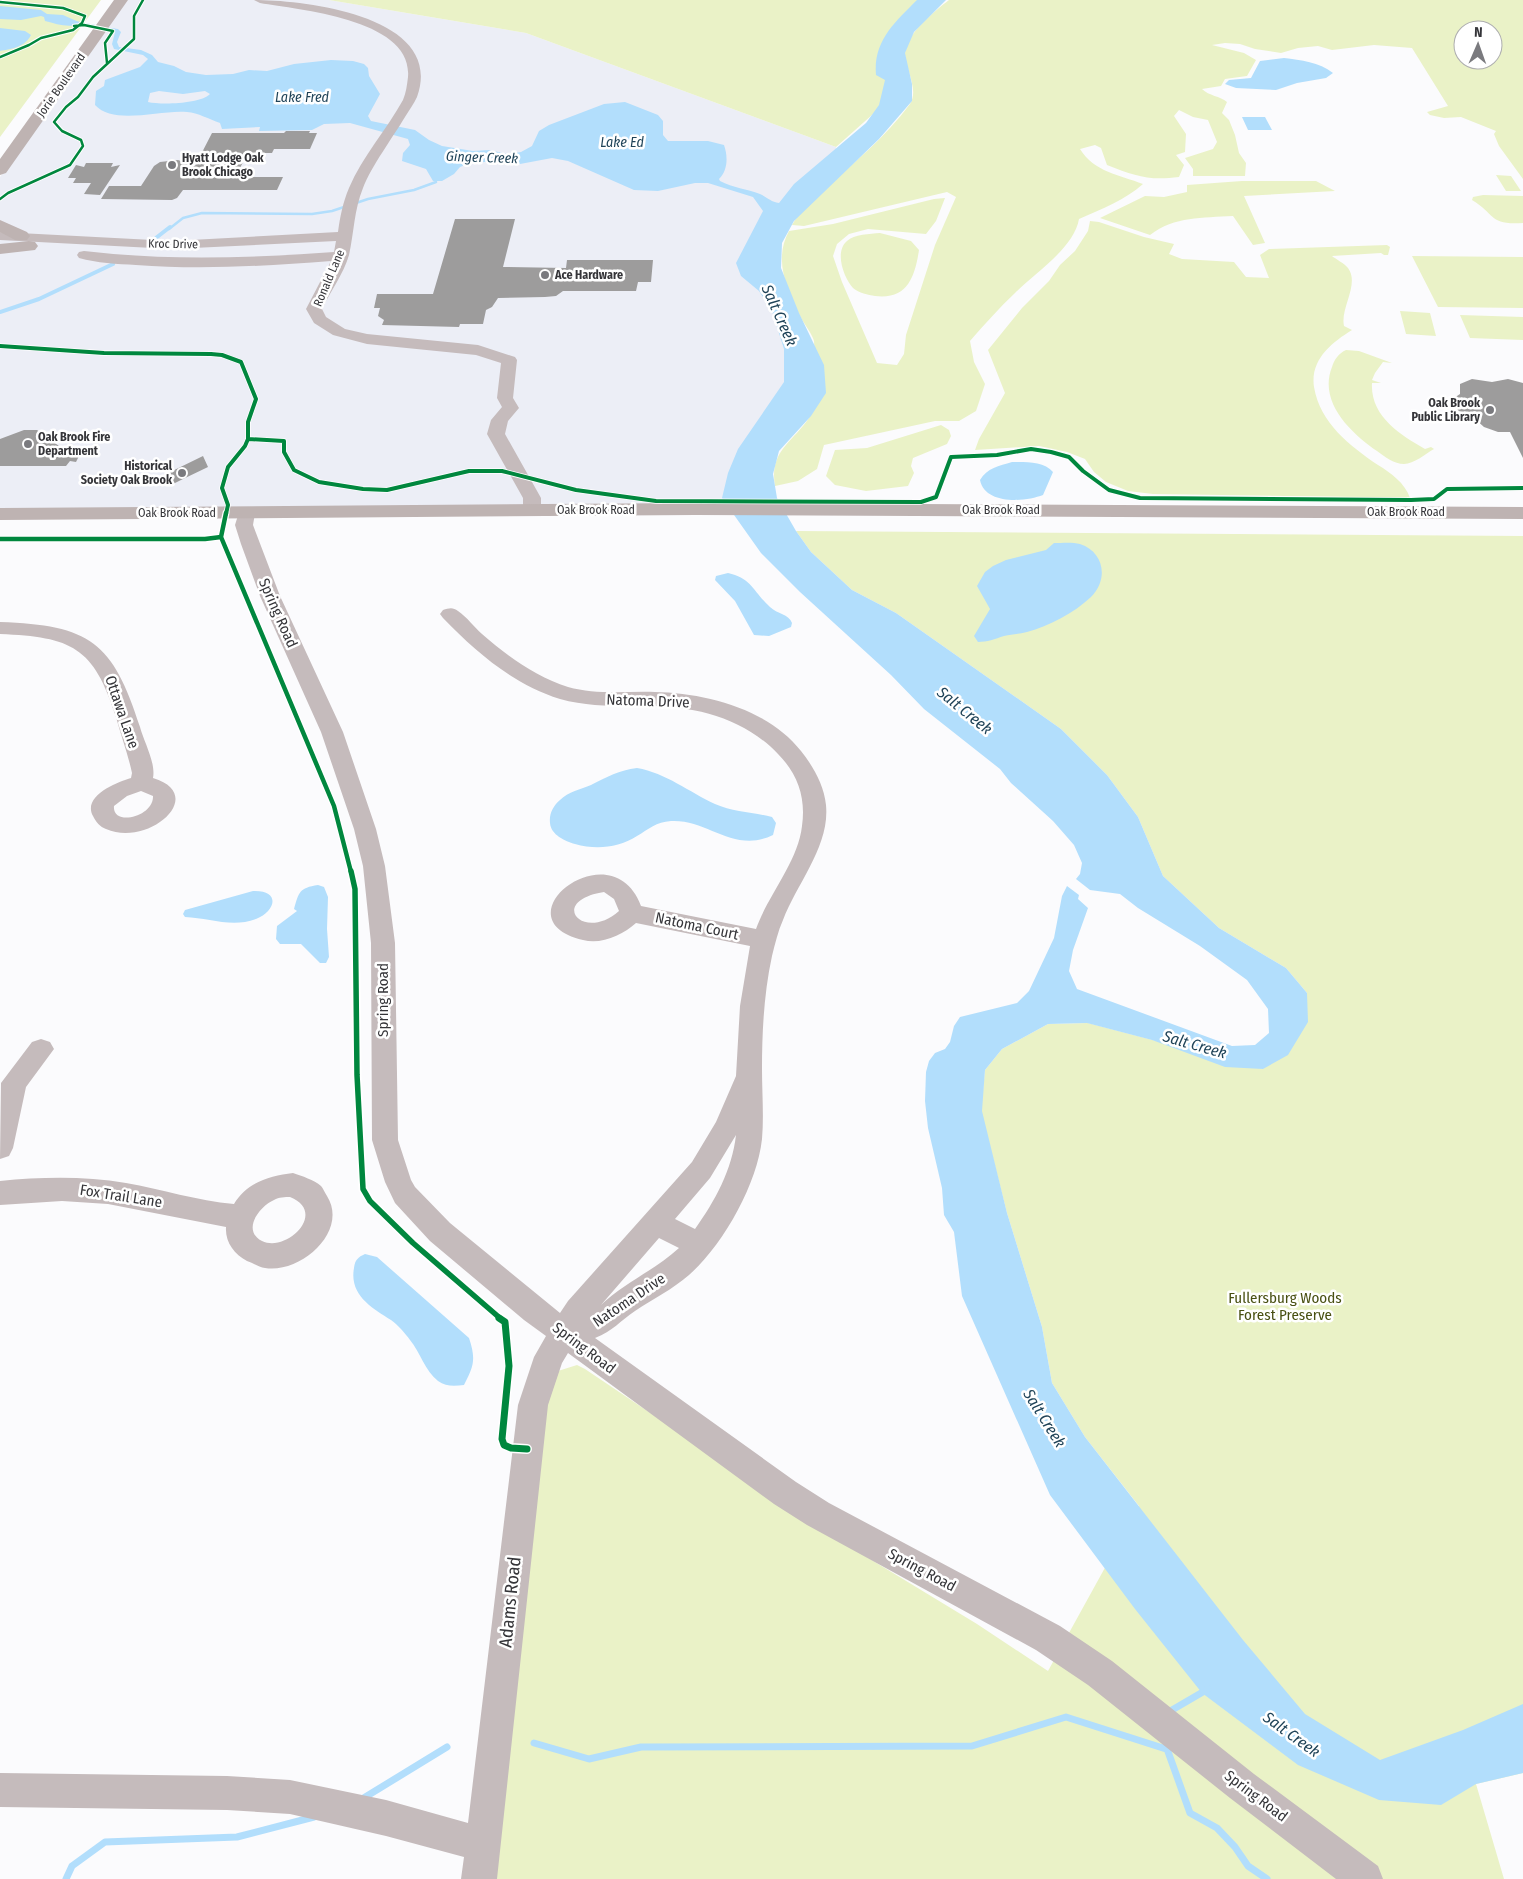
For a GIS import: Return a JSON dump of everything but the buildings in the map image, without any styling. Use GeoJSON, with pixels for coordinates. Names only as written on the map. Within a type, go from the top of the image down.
{"type":"FeatureCollection","features":[{"type":"Feature","properties":{"kind":"main road","name":"Jorie Boulevard"},"geometry":{"type":"LineString","coordinates":[[0,170],[94,27],[106,0]]}},
{"type":"Feature","properties":{"kind":"main road","name":"Jorie Boulevard"},"geometry":{"type":"LineString","coordinates":[[0,148],[94,27],[121,0]]}},
{"type":"Feature","properties":{"kind":"main road"},"geometry":{"type":"LineString","coordinates":[[0,226],[25,241]]}},
{"type":"Feature","properties":{"kind":"main road"},"geometry":{"type":"LineString","coordinates":[[0,249],[25,241]]}},
{"type":"Feature","properties":{"kind":"main road","name":"Oak Brook Road"},"geometry":{"type":"LineString","coordinates":[[0,527],[532,510],[699,516]]}},
{"type":"Feature","properties":{"kind":"main road","name":"Oak Brook Road"},"geometry":{"type":"LineString","coordinates":[[811,517],[1523,513]]}},
{"type":"Feature","properties":{"kind":"main road","name":"Oak Brook Road"},"geometry":{"type":"LineString","coordinates":[[0,514],[245,519],[699,516],[1523,526]]}},
{"type":"Feature","properties":{"kind":"street","name":"Ronald Lane"},"geometry":{"type":"LineString","coordinates":[[260,0],[331,11],[352,17],[382,30],[393,38],[412,61],[414,71],[410,98],[356,188],[350,205],[341,256],[314,309],[320,320],[339,332],[368,339],[478,350],[508,360],[505,398],[510,408],[500,420],[496,434],[532,498],[532,510]]}},
{"type":"Feature","properties":{"kind":"street","name":"Kroc Drive"},"geometry":{"type":"LineString","coordinates":[[0,236],[109,259],[229,262],[341,256]]}},
{"type":"Feature","properties":{"kind":"street","name":"Kroc Drive"},"geometry":{"type":"LineString","coordinates":[[0,244],[25,241],[172,245],[345,236]]}},
{"type":"Feature","properties":{"kind":"street","name":"Spring Road"},"geometry":{"type":"LineString","coordinates":[[245,519],[270,596],[332,732],[365,829],[372,857],[383,943],[383,1067],[386,1140],[394,1172],[405,1195],[440,1232],[534,1311],[566,1332],[602,1362],[785,1493],[818,1514],[1048,1638],[1100,1673],[1242,1786],[1366,1879]]}},
{"type":"Feature","properties":{"kind":"street","name":"Natoma Drive"},"geometry":{"type":"LineString","coordinates":[[450,614],[467,632],[503,662],[530,680],[550,689],[581,697],[603,700],[656,699],[696,703],[724,710],[773,734],[802,769],[810,784],[814,801],[815,818],[808,847],[763,940],[750,1017],[750,1119],[748,1146],[738,1179],[718,1217],[700,1244],[681,1265],[620,1305],[602,1322],[582,1330],[566,1332]]}},
{"type":"Feature","properties":{"kind":"street","name":"Ottawa Lane"},"geometry":{"type":"LineString","coordinates":[[0,628],[36,630],[60,635],[88,650],[107,668],[114,682],[141,764],[143,773],[142,783]]}},
{"type":"Feature","properties":{"kind":"street","name":"Natoma Court"},"geometry":{"type":"LineString","coordinates":[[631,913],[763,940]]}},
{"type":"Feature","properties":{"kind":"street"},"geometry":{"type":"LineString","coordinates":[[0,1148],[14,1083],[41,1049]]}},
{"type":"Feature","properties":{"kind":"street","name":"Natoma Drive"},"geometry":{"type":"LineString","coordinates":[[566,1332],[578,1310],[701,1170],[716,1148],[738,1104],[749,1072]]}},
{"type":"Feature","properties":{"kind":"street","name":"Fox Trail Lane"},"geometry":{"type":"LineString","coordinates":[[0,1193],[44,1189],[88,1190],[158,1200],[202,1212],[241,1216]]}},
{"type":"Feature","properties":{"kind":"street"},"geometry":{"type":"LineString","coordinates":[[656,1223],[700,1244]]}},
{"type":"Feature","properties":{"kind":"street","name":"Adams Road"},"geometry":{"type":"LineString","coordinates":[[479,1879],[533,1405],[549,1357],[566,1332]]}},
{"type":"Feature","properties":{"kind":"street"},"geometry":{"type":"LineString","coordinates":[[0,1790],[227,1793],[290,1797],[386,1818],[483,1845]]}},
{"type":"Feature","properties":{"kind":"shaded area"},"geometry":{"type":"Polygon","coordinates":[[[126,0],[329,0],[526,33],[836,147],[836,153],[774,214],[782,326],[790,388],[739,505],[0,510],[0,177],[126,0]]]}},
{"type":"Feature","properties":{"kind":"green space"},"geometry":{"type":"Polygon","coordinates":[[[0,0],[101,0],[0,137],[0,0]]]}},
{"type":"Feature","properties":{"kind":"green space"},"geometry":{"type":"Polygon","coordinates":[[[329,0],[923,0],[888,82],[882,106],[836,147],[526,33],[329,0]]]}},
{"type":"Feature","properties":{"kind":"green space"},"geometry":{"type":"Polygon","coordinates":[[[949,0],[1523,0],[1523,179],[1499,146],[1494,134],[1496,131],[1461,117],[1444,118],[1430,115],[1427,112],[1448,106],[1412,48],[1374,45],[1332,50],[1318,46],[1298,48],[1281,53],[1255,49],[1240,44],[1225,43],[1212,45],[1244,53],[1256,60],[1247,76],[1225,79],[1221,86],[1202,89],[1227,102],[1222,113],[1229,120],[1239,153],[1246,163],[1245,176],[1193,176],[1193,169],[1185,158],[1213,149],[1217,142],[1208,120],[1193,117],[1179,110],[1174,116],[1186,134],[1185,152],[1176,155],[1184,165],[1179,177],[1150,178],[1134,175],[1107,165],[1101,148],[1095,145],[1080,149],[1086,157],[1100,168],[1143,184],[1105,208],[1079,219],[1076,230],[1062,250],[1023,285],[970,341],[974,362],[985,384],[976,411],[959,421],[935,421],[824,445],[817,469],[798,481],[775,486],[775,464],[783,448],[809,418],[811,405],[814,341],[801,318],[787,286],[782,264],[784,242],[789,231],[833,224],[934,199],[945,198],[936,221],[926,234],[868,229],[849,234],[837,244],[833,256],[842,282],[877,363],[897,365],[904,354],[906,335],[935,245],[956,197],[947,192],[804,226],[792,225],[806,207],[880,139],[910,104],[913,86],[906,61],[906,47],[921,24],[949,0]]]}},
{"type":"Feature","properties":{"kind":"green space"},"geometry":{"type":"Polygon","coordinates":[[[1496,175],[1511,176],[1521,191],[1506,191],[1496,175]]]}},
{"type":"Feature","properties":{"kind":"green space"},"geometry":{"type":"Polygon","coordinates":[[[1242,181],[1316,181],[1335,191],[1244,196],[1265,243],[1253,245],[1233,216],[1179,221],[1169,224],[1150,235],[1100,218],[1145,196],[1164,197],[1187,192],[1187,185],[1242,181]]]}},
{"type":"Feature","properties":{"kind":"green space"},"geometry":{"type":"Polygon","coordinates":[[[1483,195],[1523,196],[1523,223],[1498,221],[1472,200],[1473,197],[1483,195]]]}},
{"type":"Feature","properties":{"kind":"green space"},"geometry":{"type":"Polygon","coordinates":[[[1090,221],[1174,244],[1169,254],[1182,259],[1234,262],[1246,277],[1269,278],[1260,255],[1269,249],[1387,245],[1390,247],[1388,255],[1381,253],[1332,256],[1346,266],[1351,274],[1351,289],[1345,312],[1344,326],[1352,330],[1324,353],[1315,369],[1314,387],[1317,400],[1323,412],[1338,432],[1367,458],[1397,479],[1405,488],[1410,498],[1153,494],[1128,491],[1106,482],[1094,472],[1085,459],[1067,452],[1039,446],[975,450],[979,439],[1005,393],[988,350],[1022,308],[1075,251],[1088,231],[1090,221]]]}},
{"type":"Feature","properties":{"kind":"green space"},"geometry":{"type":"Polygon","coordinates":[[[880,233],[911,241],[919,250],[915,269],[908,284],[895,294],[886,296],[875,296],[853,288],[846,278],[841,258],[843,246],[850,239],[862,235],[880,233]]]}},
{"type":"Feature","properties":{"kind":"green space"},"geometry":{"type":"Polygon","coordinates":[[[1412,256],[1523,257],[1523,308],[1438,307],[1412,256]]]}},
{"type":"Feature","properties":{"kind":"green space"},"geometry":{"type":"Polygon","coordinates":[[[1400,311],[1430,313],[1436,336],[1406,334],[1400,311]]]}},
{"type":"Feature","properties":{"kind":"green space"},"geometry":{"type":"Polygon","coordinates":[[[1460,315],[1523,317],[1523,340],[1470,338],[1460,315]]]}},
{"type":"Feature","properties":{"kind":"green space"},"geometry":{"type":"Polygon","coordinates":[[[1346,350],[1359,351],[1392,363],[1383,362],[1372,380],[1381,383],[1372,383],[1376,405],[1381,415],[1397,431],[1425,449],[1431,447],[1434,449],[1412,462],[1397,463],[1386,458],[1367,444],[1348,426],[1333,404],[1329,392],[1329,380],[1335,359],[1346,350]]]}},
{"type":"Feature","properties":{"kind":"green space"},"geometry":{"type":"Polygon","coordinates":[[[941,425],[949,430],[951,436],[947,444],[913,458],[911,466],[914,473],[908,486],[866,491],[835,485],[826,476],[835,450],[867,448],[941,425]]]}},
{"type":"Feature","properties":{"kind":"green space","name":"Fullersburg Woods Forest Preserve"},"geometry":{"type":"Polygon","coordinates":[[[796,531],[1523,536],[1523,1773],[1476,1784],[1504,1879],[492,1879],[539,1418],[558,1371],[577,1365],[585,1369],[842,1542],[977,1624],[1048,1671],[1139,1506],[1085,1437],[1052,1383],[1042,1327],[1007,1213],[981,1111],[985,1070],[1002,1049],[1048,1024],[1088,1023],[1263,1069],[1307,993],[1286,968],[1219,928],[1163,876],[1138,817],[1107,775],[1061,729],[896,613],[852,590],[811,552],[796,531]]]}},
{"type":"Feature","properties":{"kind":"water"},"geometry":{"type":"Polygon","coordinates":[[[917,0],[946,0],[914,32],[905,53],[912,84],[912,101],[879,139],[794,221],[782,243],[781,268],[799,313],[824,365],[826,393],[811,416],[779,451],[773,474],[777,498],[796,531],[811,552],[852,590],[896,613],[1061,729],[1107,775],[1138,817],[1163,876],[1219,928],[1286,968],[1307,993],[1308,1022],[1288,1055],[1263,1069],[1225,1067],[1152,1040],[1087,1023],[1048,1024],[1002,1049],[985,1070],[982,1111],[1007,1213],[1042,1327],[1052,1383],[1085,1437],[1243,1640],[1305,1714],[1380,1760],[1463,1730],[1523,1704],[1523,1773],[1476,1784],[1441,1805],[1379,1800],[1298,1765],[1202,1693],[1135,1609],[1050,1495],[962,1296],[954,1232],[944,1215],[942,1188],[928,1128],[925,1101],[926,1072],[929,1061],[935,1053],[945,1049],[950,1042],[954,1026],[960,1017],[1017,1003],[1029,991],[1054,938],[1062,896],[1067,886],[1079,895],[1078,899],[1088,908],[1073,950],[1069,971],[1077,989],[1232,1046],[1255,1045],[1269,1033],[1268,1009],[1247,980],[1200,946],[1138,908],[1120,894],[1090,890],[1076,879],[1080,874],[1082,863],[1074,845],[1053,821],[1011,783],[1000,769],[924,709],[891,675],[800,592],[761,553],[722,498],[728,473],[738,449],[784,382],[784,349],[772,311],[759,291],[741,276],[736,263],[763,211],[753,197],[708,183],[695,183],[658,191],[634,190],[568,161],[552,158],[520,164],[499,161],[470,163],[460,167],[454,174],[442,181],[433,181],[426,169],[402,161],[403,153],[410,145],[408,139],[350,123],[324,124],[312,130],[259,131],[260,127],[222,129],[220,123],[191,113],[114,115],[103,111],[95,105],[96,91],[104,86],[105,80],[140,67],[148,59],[143,55],[114,49],[112,44],[115,32],[109,30],[110,28],[118,29],[121,32],[117,42],[119,47],[141,50],[152,55],[158,62],[174,66],[186,72],[206,75],[233,74],[249,70],[267,71],[294,64],[331,60],[353,61],[364,64],[368,68],[369,76],[380,94],[368,116],[371,121],[415,130],[442,146],[473,151],[489,150],[508,154],[521,152],[532,146],[539,131],[549,125],[604,104],[625,102],[658,115],[663,121],[663,135],[668,141],[708,141],[724,145],[726,163],[719,179],[720,181],[760,194],[771,201],[779,203],[794,184],[866,123],[879,105],[885,80],[876,75],[878,52],[887,33],[917,0]],[[159,91],[150,93],[148,102],[189,102],[210,94],[205,91],[183,94],[159,91]]]}},
{"type":"Feature","properties":{"kind":"water"},"geometry":{"type":"Polygon","coordinates":[[[0,6],[41,10],[47,14],[63,15],[81,23],[72,26],[63,25],[45,21],[44,17],[41,16],[21,20],[0,19],[0,6]]]}},
{"type":"Feature","properties":{"kind":"water"},"geometry":{"type":"Polygon","coordinates":[[[0,28],[25,31],[31,35],[22,45],[0,51],[0,28]]]}},
{"type":"Feature","properties":{"kind":"water"},"geometry":{"type":"Polygon","coordinates":[[[1284,58],[1316,64],[1333,73],[1326,78],[1297,83],[1276,90],[1236,88],[1225,84],[1229,80],[1251,78],[1260,61],[1284,58]]]}},
{"type":"Feature","properties":{"kind":"water"},"geometry":{"type":"Polygon","coordinates":[[[1242,117],[1265,117],[1272,130],[1248,130],[1242,117]]]}},
{"type":"Feature","properties":{"kind":"water"},"geometry":{"type":"Polygon","coordinates":[[[1012,462],[1040,464],[1053,472],[1043,495],[1026,499],[1007,500],[989,494],[983,488],[980,480],[986,473],[1012,462]]]}},
{"type":"Feature","properties":{"kind":"water"},"geometry":{"type":"Polygon","coordinates":[[[1054,543],[1080,544],[1094,553],[1099,560],[1102,574],[1097,590],[1069,614],[1052,623],[1027,632],[978,642],[974,636],[990,609],[977,586],[985,572],[1006,560],[1046,550],[1054,543]]]}},
{"type":"Feature","properties":{"kind":"water"},"geometry":{"type":"Polygon","coordinates":[[[728,573],[748,582],[770,607],[790,620],[792,623],[791,627],[769,636],[754,635],[735,601],[715,580],[716,576],[728,573]]]}},
{"type":"Feature","properties":{"kind":"water"},"geometry":{"type":"Polygon","coordinates":[[[637,768],[668,778],[722,807],[772,817],[776,823],[773,835],[759,840],[746,841],[697,825],[671,821],[657,824],[622,843],[607,847],[591,847],[571,843],[559,837],[553,831],[550,823],[551,813],[555,805],[563,797],[613,774],[637,768]]]}},
{"type":"Feature","properties":{"kind":"water"},"geometry":{"type":"Polygon","coordinates":[[[318,885],[324,887],[328,897],[327,929],[329,957],[326,963],[320,963],[301,944],[280,944],[276,939],[277,926],[297,911],[294,909],[303,889],[318,885]]]}},
{"type":"Feature","properties":{"kind":"water"},"geometry":{"type":"Polygon","coordinates":[[[253,891],[268,894],[272,897],[273,902],[268,911],[263,915],[247,922],[229,923],[185,917],[183,914],[185,910],[253,891]]]}},
{"type":"Feature","properties":{"kind":"water"},"geometry":{"type":"Polygon","coordinates":[[[365,1254],[377,1257],[469,1338],[473,1352],[473,1362],[464,1385],[447,1385],[433,1377],[414,1345],[401,1329],[377,1311],[358,1293],[353,1277],[354,1268],[357,1259],[365,1254]]]}},
{"type":"Feature","properties":{"kind":"waterway","name":"Ginger Creek"},"geometry":{"type":"LineString","coordinates":[[74,22],[115,30]]}},
{"type":"Feature","properties":{"kind":"waterway"},"geometry":{"type":"LineString","coordinates":[[169,229],[183,218],[202,213],[312,214],[332,211],[368,199],[414,190],[436,182]]}},
{"type":"Feature","properties":{"kind":"waterway"},"geometry":{"type":"LineString","coordinates":[[152,241],[170,227]]}},
{"type":"Feature","properties":{"kind":"waterway"},"geometry":{"type":"LineString","coordinates":[[0,312],[39,299],[113,264]]}},
{"type":"Feature","properties":{"kind":"waterway"},"geometry":{"type":"LineString","coordinates":[[1172,1710],[1208,1689]]}},
{"type":"Feature","properties":{"kind":"waterway"},"geometry":{"type":"LineString","coordinates":[[534,1743],[589,1759],[641,1747],[972,1746],[1066,1717],[1166,1749]]}},
{"type":"Feature","properties":{"kind":"waterway"},"geometry":{"type":"LineString","coordinates":[[1166,1746],[1190,1813],[1217,1828],[1235,1847],[1248,1866],[1267,1879]]}},
{"type":"Feature","properties":{"kind":"waterway"},"geometry":{"type":"LineString","coordinates":[[362,1799],[447,1747]]}},
{"type":"Feature","properties":{"kind":"waterway"},"geometry":{"type":"LineString","coordinates":[[66,1879],[72,1866],[105,1842],[237,1837],[314,1817]]}},
{"type":"Feature","properties":{"kind":"cycle path"},"geometry":{"type":"LineString","coordinates":[[0,199],[8,193],[70,165],[83,146],[81,140],[62,131],[54,122],[66,107],[78,97],[93,77],[134,39],[134,16],[143,0]]}},
{"type":"Feature","properties":{"kind":"cycle path"},"geometry":{"type":"LineString","coordinates":[[0,2],[63,8],[85,16],[82,23],[73,30],[49,35],[0,57]]}},
{"type":"Feature","properties":{"kind":"cycle path"},"geometry":{"type":"LineString","coordinates":[[74,26],[84,25],[113,31],[105,43],[107,63]]}},
{"type":"Feature","properties":{"kind":"cycle path"},"geometry":{"type":"LineString","coordinates":[[0,346],[104,353],[211,354],[222,355],[241,362],[256,399],[248,422],[248,439],[245,446],[228,467],[222,488],[228,505],[221,537],[334,806],[355,889],[357,1075],[363,1189],[370,1201],[413,1243],[494,1315],[505,1322],[508,1337],[509,1366],[502,1439],[504,1445],[511,1448],[527,1449]]}},
{"type":"Feature","properties":{"kind":"cycle path"},"geometry":{"type":"LineString","coordinates":[[248,439],[284,441],[284,452],[294,470],[319,482],[363,489],[387,490],[469,471],[502,471],[576,490],[656,501],[921,502],[936,497],[951,457],[997,455],[1031,449],[1069,457],[1083,471],[1109,490],[1140,498],[1411,500],[1434,499],[1447,489],[1523,488]]}},
{"type":"Feature","properties":{"kind":"cycle path"},"geometry":{"type":"LineString","coordinates":[[0,539],[205,539],[221,537]]}},
{"type":"Feature","properties":{"kind":"place","name":"Hyatt Lodge Oak Brook Chicago"},"geometry":{"type":"Point","coordinates":[172,165]}},
{"type":"Feature","properties":{"kind":"place","name":"Ace Hardware"},"geometry":{"type":"Point","coordinates":[545,275]}},
{"type":"Feature","properties":{"kind":"place","name":"Oak Brook Public Library"},"geometry":{"type":"Point","coordinates":[1490,410]}},
{"type":"Feature","properties":{"kind":"place","name":"Oak Brook Fire Department"},"geometry":{"type":"Point","coordinates":[28,444]}},
{"type":"Feature","properties":{"kind":"place","name":"Historical Society Oak Brook"},"geometry":{"type":"Point","coordinates":[182,473]}},
{"type":"Feature","properties":{"kind":"water label","name":"Lake Fred"},"geometry":{"type":"Point","coordinates":[302,97]}},
{"type":"Feature","properties":{"kind":"water label","name":"Lake Ed"},"geometry":{"type":"Point","coordinates":[622,142]}},
{"type":"Feature","properties":{"kind":"water label","name":"Salt Creek"},"geometry":{"type":"Point","coordinates":[780,315]}},
{"type":"Feature","properties":{"kind":"water label","name":"Salt Creek"},"geometry":{"type":"Point","coordinates":[965,710]}},
{"type":"Feature","properties":{"kind":"water label","name":"Salt Creek"},"geometry":{"type":"Point","coordinates":[1195,1044]}},
{"type":"Feature","properties":{"kind":"water label","name":"Salt Creek"},"geometry":{"type":"Point","coordinates":[1045,1418]}},
{"type":"Feature","properties":{"kind":"water label","name":"Salt Creek"},"geometry":{"type":"Point","coordinates":[1292,1734]}}]}
